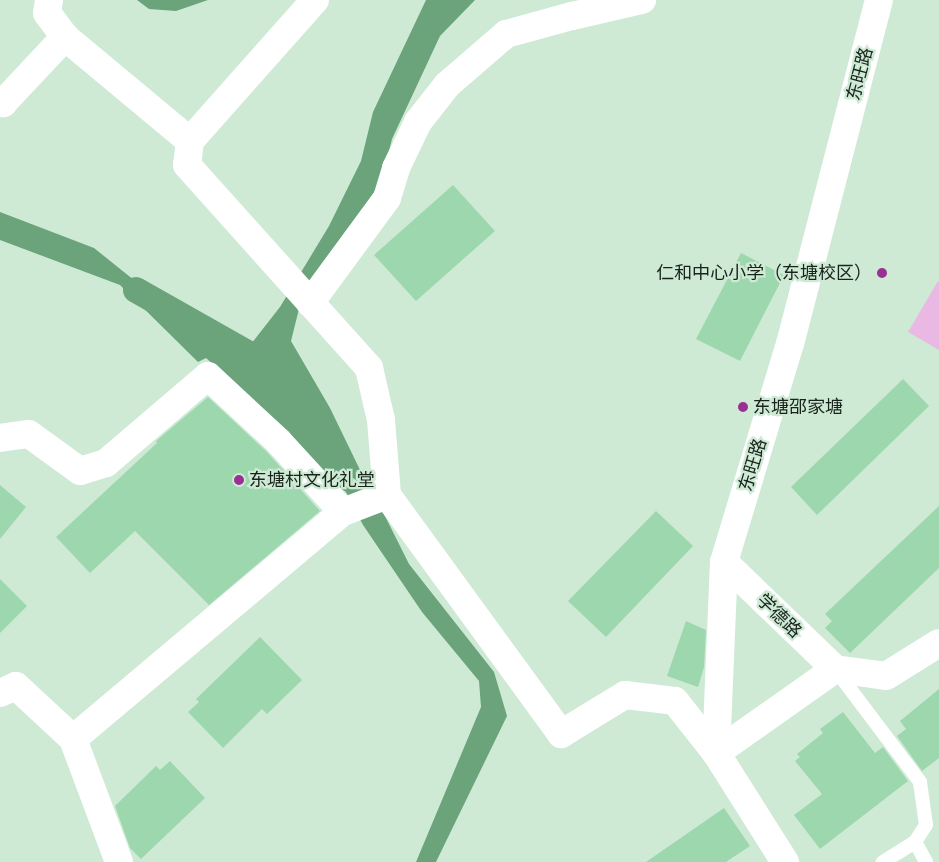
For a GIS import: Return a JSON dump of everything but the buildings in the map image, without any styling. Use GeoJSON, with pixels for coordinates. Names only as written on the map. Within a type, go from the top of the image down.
{"type":"FeatureCollection","features":[{"type":"Feature","properties":{"kind":"street"},"geometry":{"type":"LineString","coordinates":[[49,0],[47,13],[65,37],[190,141]]}},
{"type":"Feature","properties":{"kind":"street"},"geometry":{"type":"LineString","coordinates":[[73,739],[364,504],[381,420],[368,368],[188,165],[190,141],[314,0]]}},
{"type":"Feature","properties":{"kind":"street"},"geometry":{"type":"LineString","coordinates":[[310,303],[387,198],[396,168],[418,122],[447,85],[506,34],[642,0]]}},
{"type":"Feature","properties":{"kind":"street","name":"东旺路"},"geometry":{"type":"LineString","coordinates":[[716,753],[724,562],[790,344],[879,0]]}},
{"type":"Feature","properties":{"kind":"street"},"geometry":{"type":"LineString","coordinates":[[0,101],[3,103],[65,37]]}},
{"type":"Feature","properties":{"kind":"street"},"geometry":{"type":"LineString","coordinates":[[0,438],[29,434],[80,471],[106,463],[208,376],[278,441],[364,504],[561,734],[625,695],[676,701],[716,753],[785,862]]}},
{"type":"Feature","properties":{"kind":"street","name":"学德路"},"geometry":{"type":"LineString","coordinates":[[724,562],[835,669]]}},
{"type":"Feature","properties":{"kind":"street"},"geometry":{"type":"LineString","coordinates":[[716,753],[835,669],[886,676],[939,643]]}},
{"type":"Feature","properties":{"kind":"street"},"geometry":{"type":"LineString","coordinates":[[0,693],[16,686],[73,739],[119,862]]}},
{"type":"Feature","properties":{"kind":"lane"},"geometry":{"type":"LineString","coordinates":[[835,669],[920,782],[926,825],[915,842],[883,862]]}},
{"type":"Feature","properties":{"kind":"lane"},"geometry":{"type":"LineString","coordinates":[[915,842],[926,862]]}},
{"type":"Feature","properties":{"kind":"shaded area"},"geometry":{"type":"Polygon","coordinates":[[[137,0],[208,0],[176,11],[149,9],[137,0]]]}},
{"type":"Feature","properties":{"kind":"shaded area"},"geometry":{"type":"Polygon","coordinates":[[[426,0],[475,0],[440,36],[392,139],[382,181],[301,301],[291,341],[330,408],[361,472],[361,487],[384,514],[409,564],[494,672],[507,716],[436,862],[416,862],[481,707],[479,681],[422,612],[363,525],[346,492],[326,478],[281,426],[206,358],[198,362],[120,285],[0,240],[0,212],[94,248],[205,337],[234,351],[248,348],[280,307],[329,226],[361,161],[373,112],[426,0]]]}},
{"type":"Feature","properties":{"kind":"shaded area"},"geometry":{"type":"Polygon","coordinates":[[[939,282],[939,350],[908,332],[939,282]]]}},
{"type":"Feature","properties":{"kind":"waterway"},"geometry":{"type":"LineString","coordinates":[[136,290],[274,368]]}},
{"type":"Feature","properties":{"kind":"place","name":"仁和中心小学（东塘校区）"},"geometry":{"type":"Point","coordinates":[882,273]}},
{"type":"Feature","properties":{"kind":"place","name":"东塘邵家塘"},"geometry":{"type":"Point","coordinates":[743,407]}},
{"type":"Feature","properties":{"kind":"place","name":"东塘村文化礼堂"},"geometry":{"type":"Point","coordinates":[239,480]}}]}
